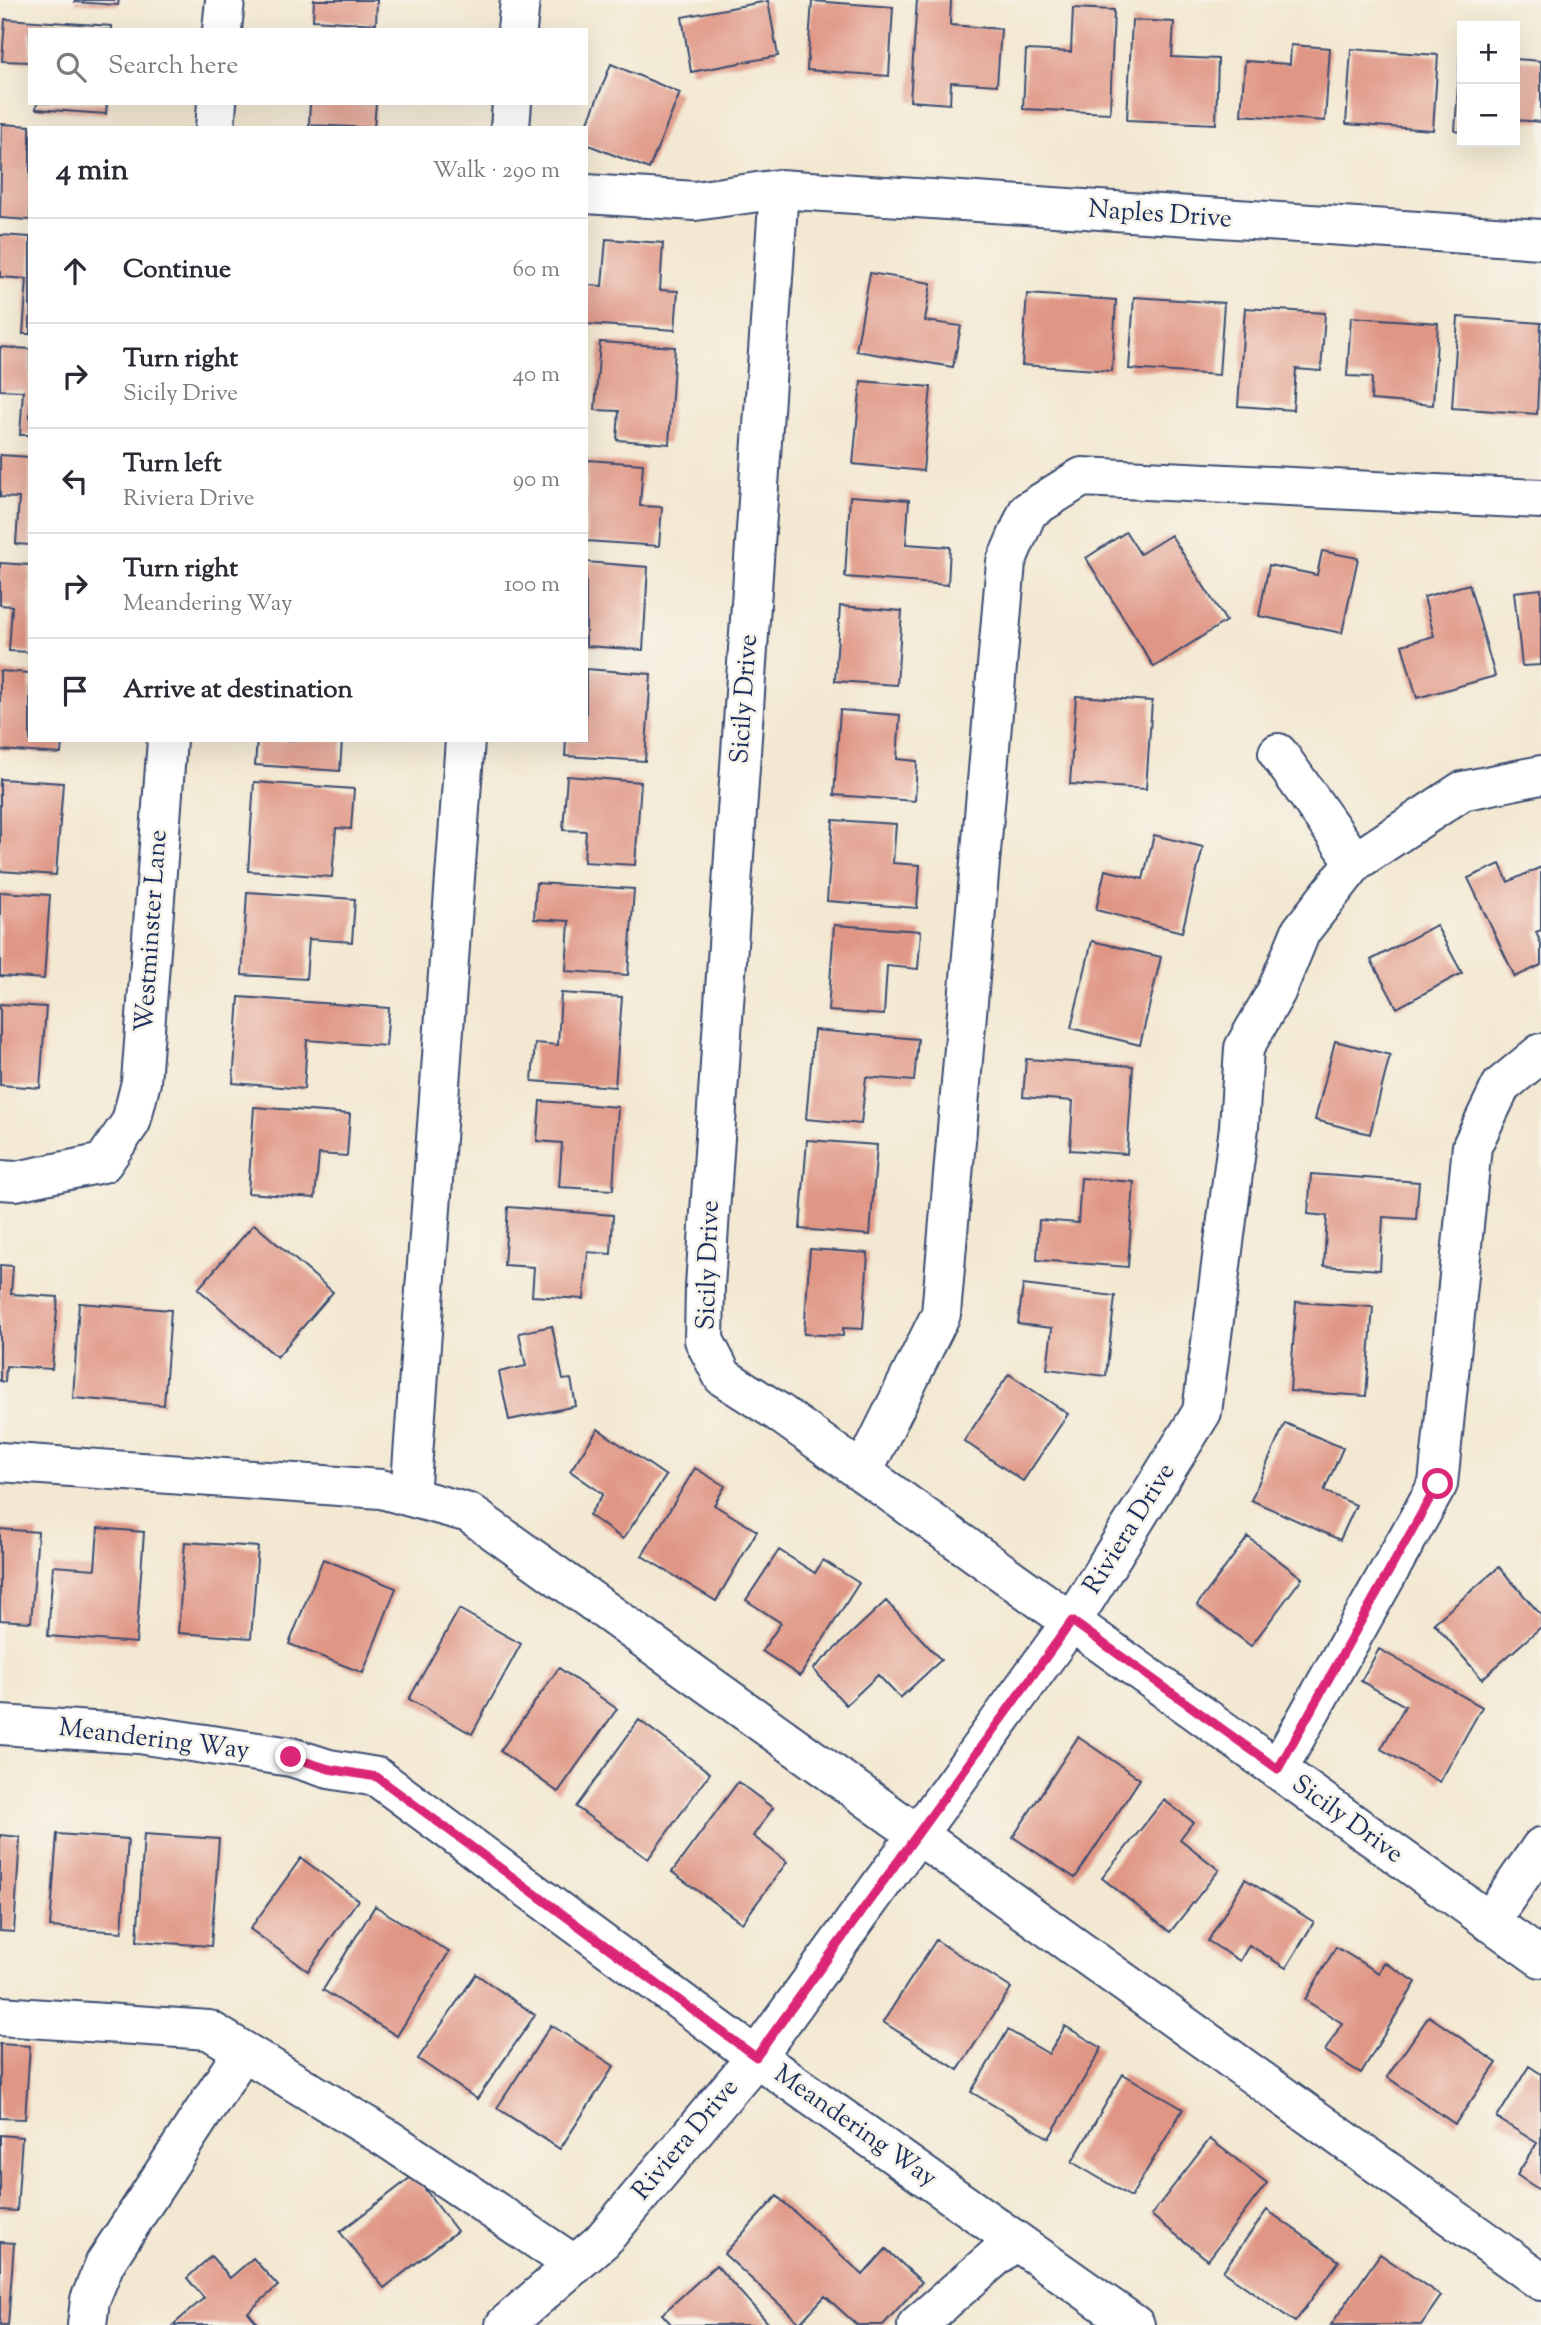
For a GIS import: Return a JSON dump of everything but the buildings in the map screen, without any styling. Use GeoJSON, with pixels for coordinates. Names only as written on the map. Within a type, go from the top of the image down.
{"type":"FeatureCollection","features":[{"type":"Feature","properties":{"kind":"street"},"geometry":{"type":"LineString","coordinates":[[222,28],[225,0]]}},
{"type":"Feature","properties":{"kind":"street"},"geometry":{"type":"LineString","coordinates":[[517,28],[520,0]]}},
{"type":"Feature","properties":{"kind":"street"},"geometry":{"type":"LineString","coordinates":[[215,126],[217,105]]}},
{"type":"Feature","properties":{"kind":"street"},"geometry":{"type":"LineString","coordinates":[[510,126],[512,105]]}},
{"type":"Feature","properties":{"kind":"street","name":"Naples Drive"},"geometry":{"type":"LineString","coordinates":[[588,194],[695,201],[779,189],[1541,239]]}},
{"type":"Feature","properties":{"kind":"street","name":"Sicily Drive"},"geometry":{"type":"LineString","coordinates":[[779,189],[706,1272],[704,1340],[723,1377],[863,1472],[1541,1958]]}},
{"type":"Feature","properties":{"kind":"street"},"geometry":{"type":"LineString","coordinates":[[863,1472],[941,1314],[1006,562],[1028,511],[1082,477],[1541,499]]}},
{"type":"Feature","properties":{"kind":"street","name":"Westminster Lane"},"geometry":{"type":"LineString","coordinates":[[0,1180],[16,1181],[103,1163],[131,1122],[141,1082],[167,742]]}},
{"type":"Feature","properties":{"kind":"street"},"geometry":{"type":"LineString","coordinates":[[410,1497],[465,742]]}},
{"type":"Feature","properties":{"kind":"street"},"geometry":{"type":"LineString","coordinates":[[1278,753],[1355,862]]}},
{"type":"Feature","properties":{"kind":"street","name":"Riviera Drive"},"geometry":{"type":"LineString","coordinates":[[505,2325],[602,2241],[756,2057],[1072,1621],[1202,1412],[1237,1140],[1244,1048],[1276,992],[1301,931],[1355,862],[1462,790],[1541,775]]}},
{"type":"Feature","properties":{"kind":"street"},"geometry":{"type":"LineString","coordinates":[[1278,1769],[1438,1484],[1472,1146],[1501,1086],[1541,1052]]}},
{"type":"Feature","properties":{"kind":"street"},"geometry":{"type":"LineString","coordinates":[[0,1462],[381,1489],[469,1513],[1541,2281]]}},
{"type":"Feature","properties":{"kind":"street","name":"Meandering Way"},"geometry":{"type":"LineString","coordinates":[[0,1724],[139,1734],[291,1757],[329,1769],[377,1777],[756,2057],[1135,2325]]}},
{"type":"Feature","properties":{"kind":"street"},"geometry":{"type":"LineString","coordinates":[[1489,1922],[1541,1847]]}},
{"type":"Feature","properties":{"kind":"street"},"geometry":{"type":"LineString","coordinates":[[0,2016],[209,2031],[388,2139],[575,2265]]}},
{"type":"Feature","properties":{"kind":"street"},"geometry":{"type":"LineString","coordinates":[[87,2325],[90,2300],[105,2263],[243,2051]]}},
{"type":"Feature","properties":{"kind":"street"},"geometry":{"type":"LineString","coordinates":[[917,2325],[1015,2240]]}},
{"type":"Feature","properties":{"kind":"route"},"geometry":{"type":"LineString","coordinates":[[291,1757],[329,1769],[377,1777],[756,2057],[1072,1621],[1278,1769],[1438,1484]]}}]}
